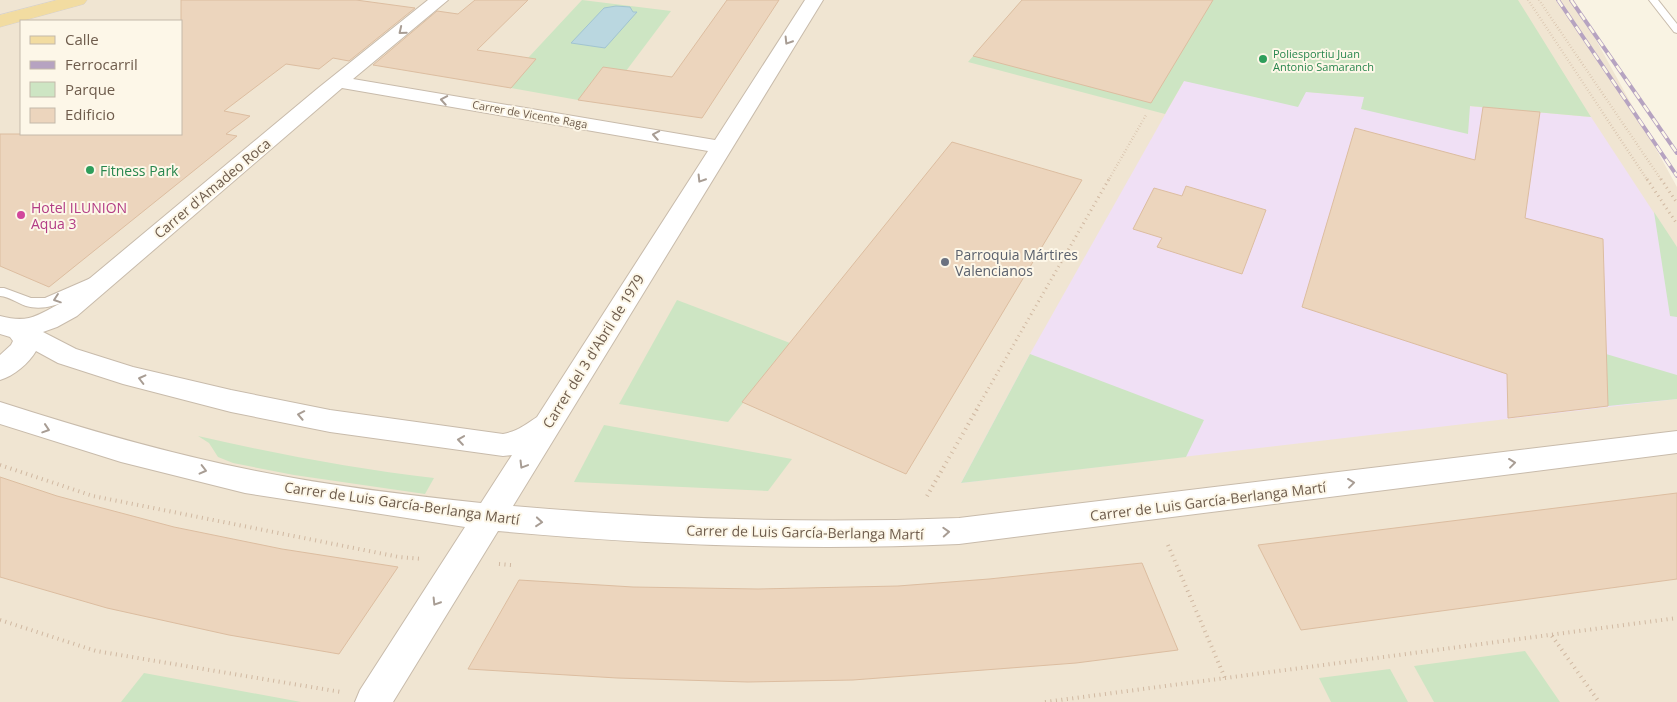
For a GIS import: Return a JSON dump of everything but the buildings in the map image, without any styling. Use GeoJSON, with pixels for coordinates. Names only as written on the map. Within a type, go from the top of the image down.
{"type":"FeatureCollection","features":[{"type":"Feature","properties":{"kind":"main road"},"geometry":{"type":"LineString","coordinates":[[0,21],[78,0]]}},
{"type":"Feature","properties":{"kind":"street","name":"Carrer d'Amadeo Roca"},"geometry":{"type":"LineString","coordinates":[[9,328],[48,321],[68,310],[338,82],[440,0]]}},
{"type":"Feature","properties":{"kind":"street","name":"Carrer del 3 d'Abril de 1979"},"geometry":{"type":"LineString","coordinates":[[374,700],[491,517],[552,416],[814,0]]}},
{"type":"Feature","properties":{"kind":"street","name":"Carrer de Vicente Raga"},"geometry":{"type":"LineString","coordinates":[[338,82],[721,146]]}},
{"type":"Feature","properties":{"kind":"street"},"geometry":{"type":"LineString","coordinates":[[9,328],[67,356],[133,377],[230,401],[330,421],[503,445],[523,441],[539,432],[552,416]]}},
{"type":"Feature","properties":{"kind":"street"},"geometry":{"type":"LineString","coordinates":[[0,370],[23,350],[26,340],[9,328]]}},
{"type":"Feature","properties":{"kind":"street","name":"Carrer de Luis García-Berlanga Martí"},"geometry":{"type":"LineString","coordinates":[[0,413],[63,434],[246,481],[391,505],[491,517],[655,530],[876,535],[959,532],[1677,442]]}},
{"type":"Feature","properties":{"kind":"lane"},"geometry":{"type":"LineString","coordinates":[[1653,0],[1677,30]]}},
{"type":"Feature","properties":{"kind":"lane"},"geometry":{"type":"LineString","coordinates":[[0,292],[9,293],[33,303],[44,303],[66,296],[130,258]]}},
{"type":"Feature","properties":{"kind":"path"},"geometry":{"type":"LineString","coordinates":[[1528,0],[1677,224]]}},
{"type":"Feature","properties":{"kind":"path"},"geometry":{"type":"LineString","coordinates":[[1539,0],[1677,203]]}},
{"type":"Feature","properties":{"kind":"path"},"geometry":{"type":"LineString","coordinates":[[927,496],[1146,115]]}},
{"type":"Feature","properties":{"kind":"path"},"geometry":{"type":"LineString","coordinates":[[0,465],[93,496],[399,557],[511,565]]}},
{"type":"Feature","properties":{"kind":"path"},"geometry":{"type":"LineString","coordinates":[[1168,546],[1225,678]]}},
{"type":"Feature","properties":{"kind":"path"},"geometry":{"type":"LineString","coordinates":[[1046,702],[1677,618]]}},
{"type":"Feature","properties":{"kind":"path"},"geometry":{"type":"LineString","coordinates":[[0,620],[96,651],[374,700]]}},
{"type":"Feature","properties":{"kind":"path"},"geometry":{"type":"LineString","coordinates":[[1552,636],[1599,702]]}},
{"type":"Feature","properties":{"kind":"shaded area"},"geometry":{"type":"Polygon","coordinates":[[[0,0],[1574,0],[1677,187],[1677,702],[0,702],[0,0]]]}},
{"type":"Feature","properties":{"kind":"shaded area"},"geometry":{"type":"Polygon","coordinates":[[[1184,81],[1591,117],[1677,248],[1677,399],[961,483],[1030,354],[1184,81]]]}},
{"type":"Feature","properties":{"kind":"green space"},"geometry":{"type":"Polygon","coordinates":[[[582,0],[671,11],[626,71],[603,67],[578,100],[511,88],[528,58],[582,0]]]}},
{"type":"Feature","properties":{"kind":"green space","name":"Poliesportiu Juan Antonio Samaranch"},"geometry":{"type":"Polygon","coordinates":[[[1022,0],[1518,0],[1591,117],[1470,106],[1468,134],[1361,109],[1364,97],[1306,92],[1298,107],[1184,81],[1165,114],[968,62],[1022,0]]]}},
{"type":"Feature","properties":{"kind":"green space"},"geometry":{"type":"Polygon","coordinates":[[[1654,212],[1677,247],[1677,317],[1670,316],[1654,212]]]}},
{"type":"Feature","properties":{"kind":"green space"},"geometry":{"type":"Polygon","coordinates":[[[677,300],[790,343],[728,422],[619,404],[677,300]]]}},
{"type":"Feature","properties":{"kind":"green space"},"geometry":{"type":"Polygon","coordinates":[[[1030,354],[1204,420],[1186,457],[961,483],[1030,354]]]}},
{"type":"Feature","properties":{"kind":"green space"},"geometry":{"type":"Polygon","coordinates":[[[1606,354],[1677,375],[1677,399],[1608,406],[1606,354]]]}},
{"type":"Feature","properties":{"kind":"green space"},"geometry":{"type":"Polygon","coordinates":[[[604,425],[792,459],[768,491],[574,482],[604,425]]]}},
{"type":"Feature","properties":{"kind":"green space"},"geometry":{"type":"Polygon","coordinates":[[[198,436],[316,460],[434,478],[425,494],[294,475],[233,463],[218,457],[209,443],[198,436]]]}},
{"type":"Feature","properties":{"kind":"green space"},"geometry":{"type":"Polygon","coordinates":[[[1525,651],[1560,702],[1434,702],[1414,666],[1525,651]]]}},
{"type":"Feature","properties":{"kind":"green space"},"geometry":{"type":"Polygon","coordinates":[[[1390,669],[1408,702],[1331,702],[1319,678],[1390,669]]]}},
{"type":"Feature","properties":{"kind":"green space"},"geometry":{"type":"Polygon","coordinates":[[[144,673],[301,702],[121,702],[144,673]]]}},
{"type":"Feature","properties":{"kind":"water"},"geometry":{"type":"Polygon","coordinates":[[[616,6],[630,7],[633,12],[637,12],[605,48],[571,43],[604,8],[616,6]]]}},
{"type":"Feature","properties":{"kind":"railway"},"geometry":{"type":"LineString","coordinates":[[1558,0],[1677,176]]}},
{"type":"Feature","properties":{"kind":"railway"},"geometry":{"type":"LineString","coordinates":[[1571,0],[1677,153]]}},
{"type":"Feature","properties":{"kind":"place","name":"Poliesportiu Juan Antonio Samaranch"},"geometry":{"type":"Point","coordinates":[1263,59]}},
{"type":"Feature","properties":{"kind":"place","name":"Fitness Park"},"geometry":{"type":"Point","coordinates":[90,170]}},
{"type":"Feature","properties":{"kind":"place","name":"Hotel ILUNION Aqua 3"},"geometry":{"type":"Point","coordinates":[21,215]}},
{"type":"Feature","properties":{"kind":"place","name":"Parroquia Mártires Valencianos"},"geometry":{"type":"Point","coordinates":[945,262]}}]}
